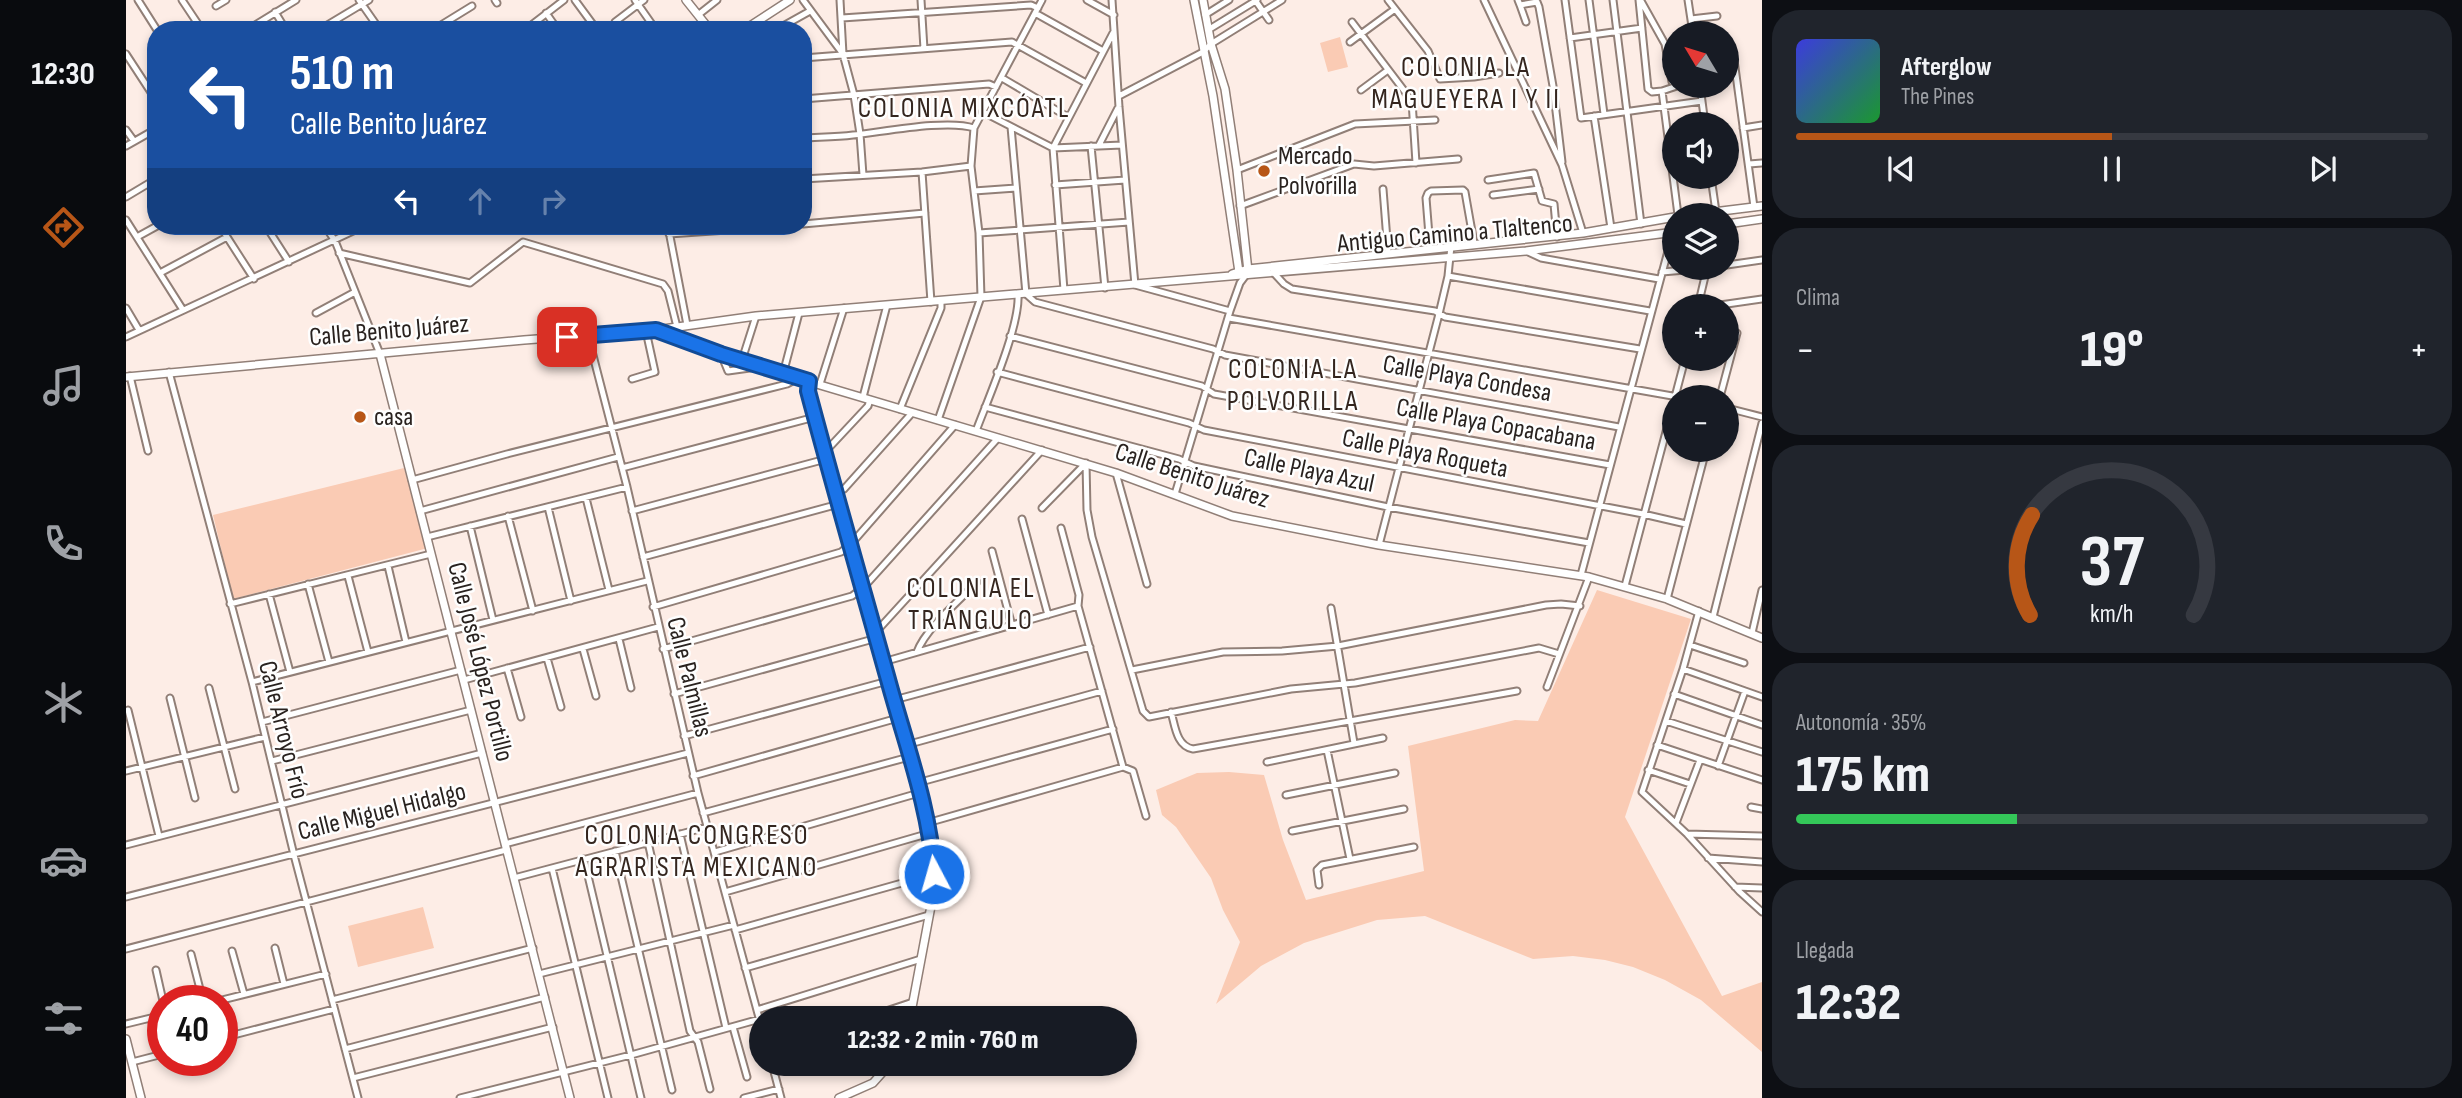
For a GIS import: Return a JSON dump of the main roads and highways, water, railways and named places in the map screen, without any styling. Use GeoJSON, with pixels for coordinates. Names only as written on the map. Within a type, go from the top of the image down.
{"type":"FeatureCollection","features":[{"type":"Feature","properties":{"kind":"place","name":"Mercado Polvorilla"},"geometry":{"type":"Point","coordinates":[1264,171]}},
{"type":"Feature","properties":{"kind":"place","name":"casa"},"geometry":{"type":"Point","coordinates":[360,417]}},
{"type":"Feature","properties":{"kind":"district","name":"COLONIA LA MAGUEYERA I Y II"},"geometry":{"type":"Point","coordinates":[1466,83]}},
{"type":"Feature","properties":{"kind":"district","name":"COLONIA MIXCÓATL"},"geometry":{"type":"Point","coordinates":[964,108]}},
{"type":"Feature","properties":{"kind":"district","name":"COLONIA LA POLVORILLA"},"geometry":{"type":"Point","coordinates":[1293,385]}},
{"type":"Feature","properties":{"kind":"district","name":"COLONIA EL TRIÁNGULO"},"geometry":{"type":"Point","coordinates":[971,604]}},
{"type":"Feature","properties":{"kind":"district","name":"COLONIA CONGRESO AGRARISTA MEXICANO"},"geometry":{"type":"Point","coordinates":[697,851]}}]}
